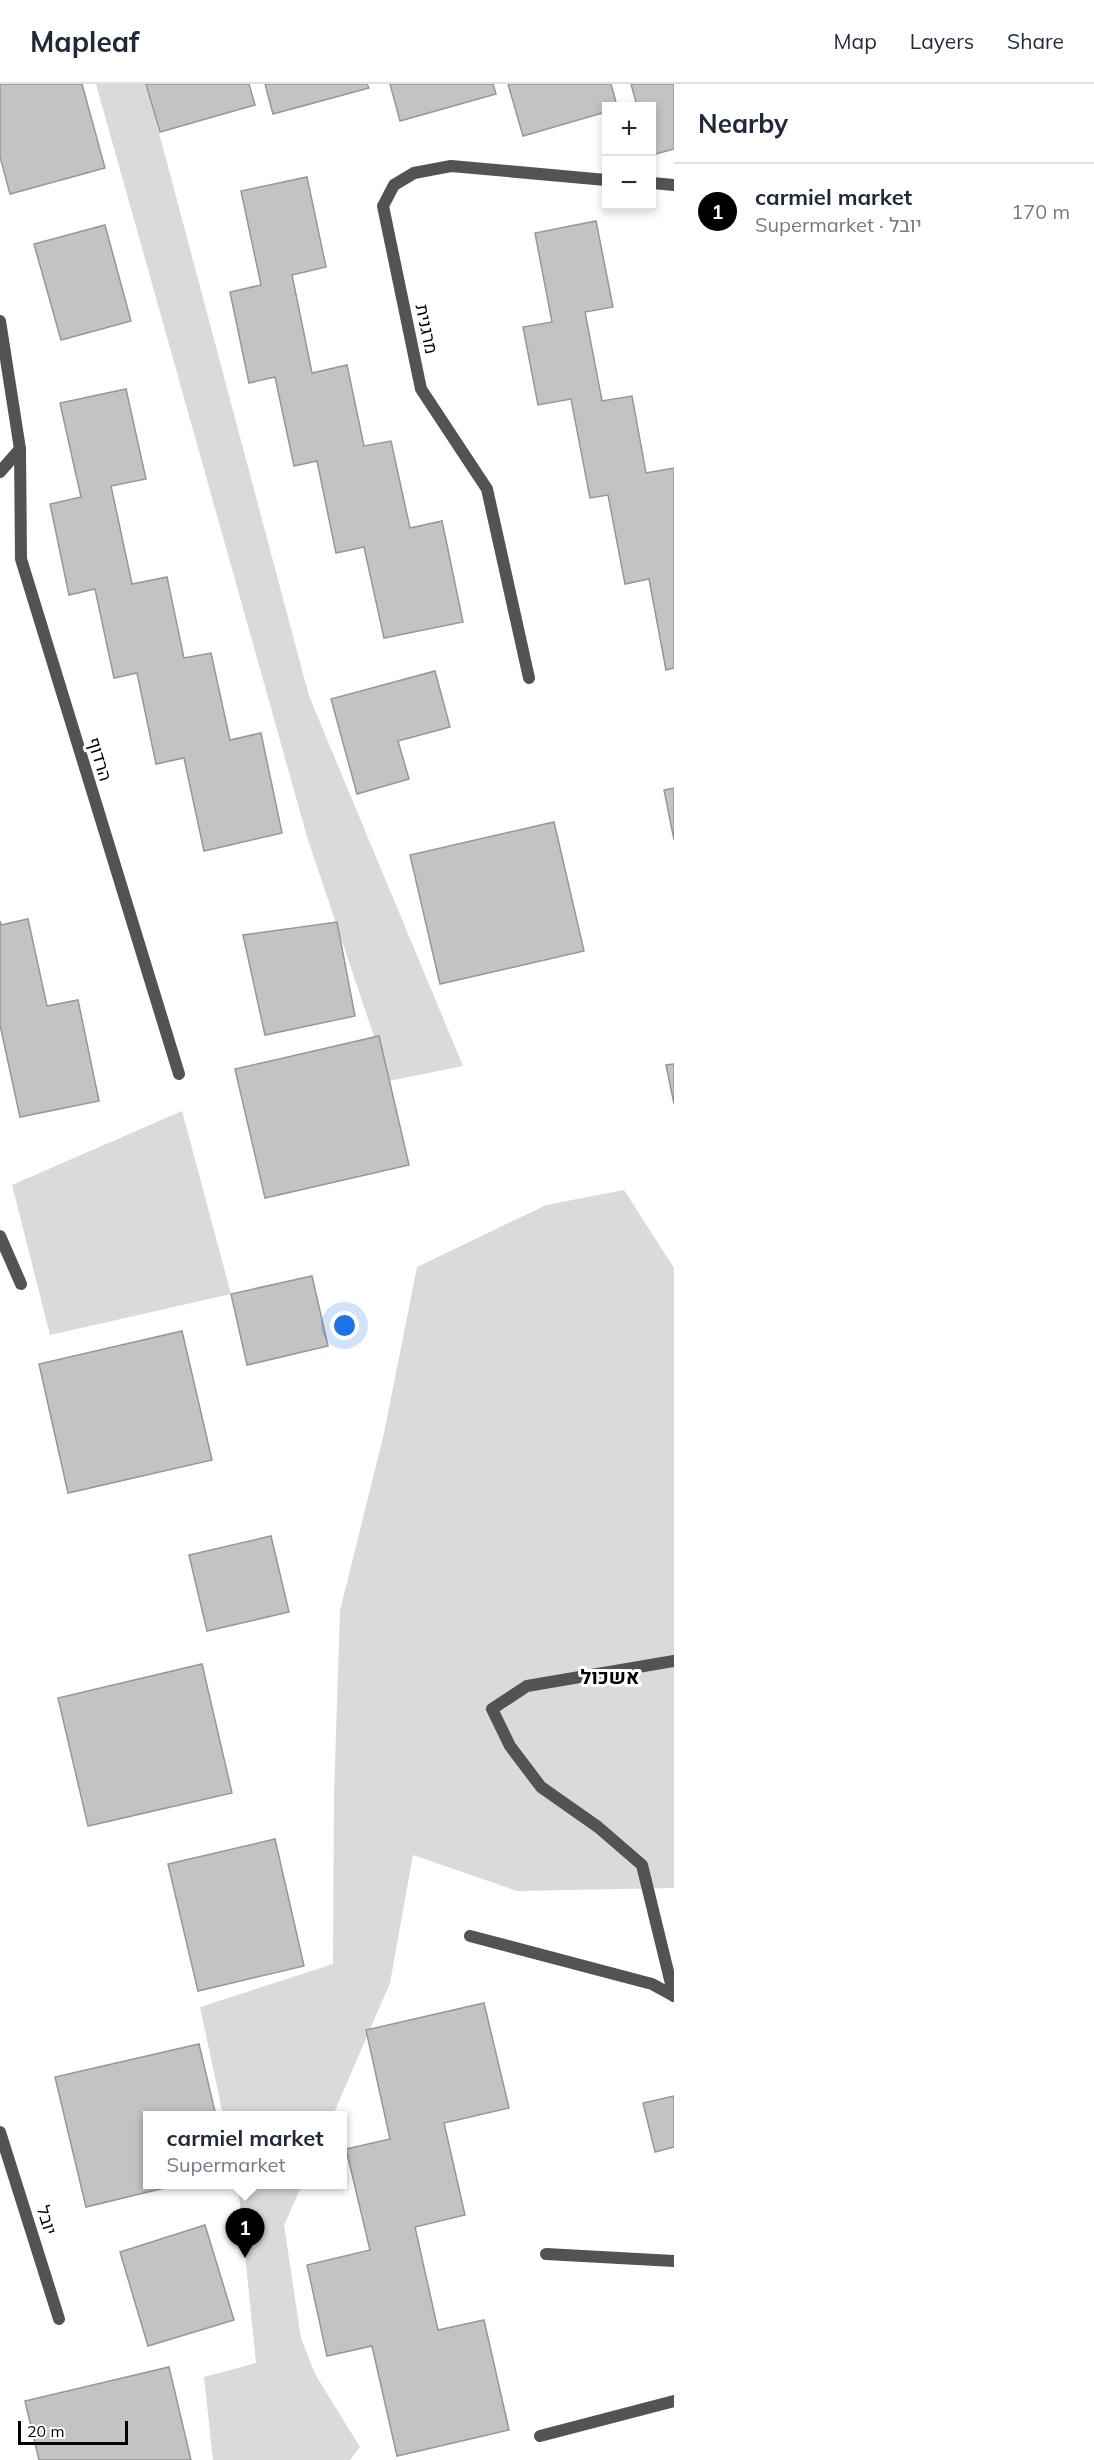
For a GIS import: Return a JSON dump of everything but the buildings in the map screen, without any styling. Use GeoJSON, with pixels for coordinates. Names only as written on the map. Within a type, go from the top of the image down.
{"type":"FeatureCollection","features":[{"type":"Feature","properties":{"kind":"street","name":"מרגנית"},"geometry":{"type":"LineString","coordinates":[[529,678],[487,489],[421,389],[383,206],[394,185],[414,173],[451,166],[602,180]]}},
{"type":"Feature","properties":{"kind":"street"},"geometry":{"type":"LineString","coordinates":[[656,183],[674,185]]}},
{"type":"Feature","properties":{"kind":"street","name":"הרדוף"},"geometry":{"type":"LineString","coordinates":[[0,321],[20,449],[21,559],[179,1074]]}},
{"type":"Feature","properties":{"kind":"street"},"geometry":{"type":"LineString","coordinates":[[0,472],[20,449]]}},
{"type":"Feature","properties":{"kind":"street"},"geometry":{"type":"LineString","coordinates":[[0,1236],[21,1284]]}},
{"type":"Feature","properties":{"kind":"street"},"geometry":{"type":"LineString","coordinates":[[674,1661],[527,1686],[492,1709],[510,1746],[541,1787],[598,1827],[642,1864],[674,1996]]}},
{"type":"Feature","properties":{"kind":"street"},"geometry":{"type":"LineString","coordinates":[[470,1936],[652,1984],[674,1996]]}},
{"type":"Feature","properties":{"kind":"street","name":"יובל"},"geometry":{"type":"LineString","coordinates":[[0,2132],[59,2319]]}},
{"type":"Feature","properties":{"kind":"street"},"geometry":{"type":"LineString","coordinates":[[546,2254],[674,2261]]}},
{"type":"Feature","properties":{"kind":"street"},"geometry":{"type":"LineString","coordinates":[[540,2436],[674,2401]]}},
{"type":"Feature","properties":{"kind":"shaded area"},"geometry":{"type":"Polygon","coordinates":[[[96,84],[146,84],[309,696],[463,1066],[389,1081],[308,840],[96,84]]]}},
{"type":"Feature","properties":{"kind":"shaded area"},"geometry":{"type":"Polygon","coordinates":[[[182,1111],[231,1294],[50,1335],[12,1185],[182,1111]]]}},
{"type":"Feature","properties":{"kind":"shaded area"},"geometry":{"type":"Polygon","coordinates":[[[624,1190],[674,1268],[674,1888],[517,1891],[413,1855],[390,1983],[335,2111],[222,2111],[200,2007],[333,1964],[334,1795],[340,1611],[384,1433],[417,1267],[546,1205],[624,1190]]]}},
{"type":"Feature","properties":{"kind":"shaded area"},"geometry":{"type":"Polygon","coordinates":[[[238,2189],[300,2189],[284,2225],[301,2338],[315,2374],[360,2447],[350,2460],[213,2460],[204,2377],[256,2363],[238,2189]]]}},
{"type":"Feature","properties":{"kind":"place","name":"carmiel market"},"geometry":{"type":"Point","coordinates":[245,2258]}},
{"type":"Feature","properties":{"kind":"district","name":"אשכול"},"geometry":{"type":"Point","coordinates":[610,1676]}}]}
